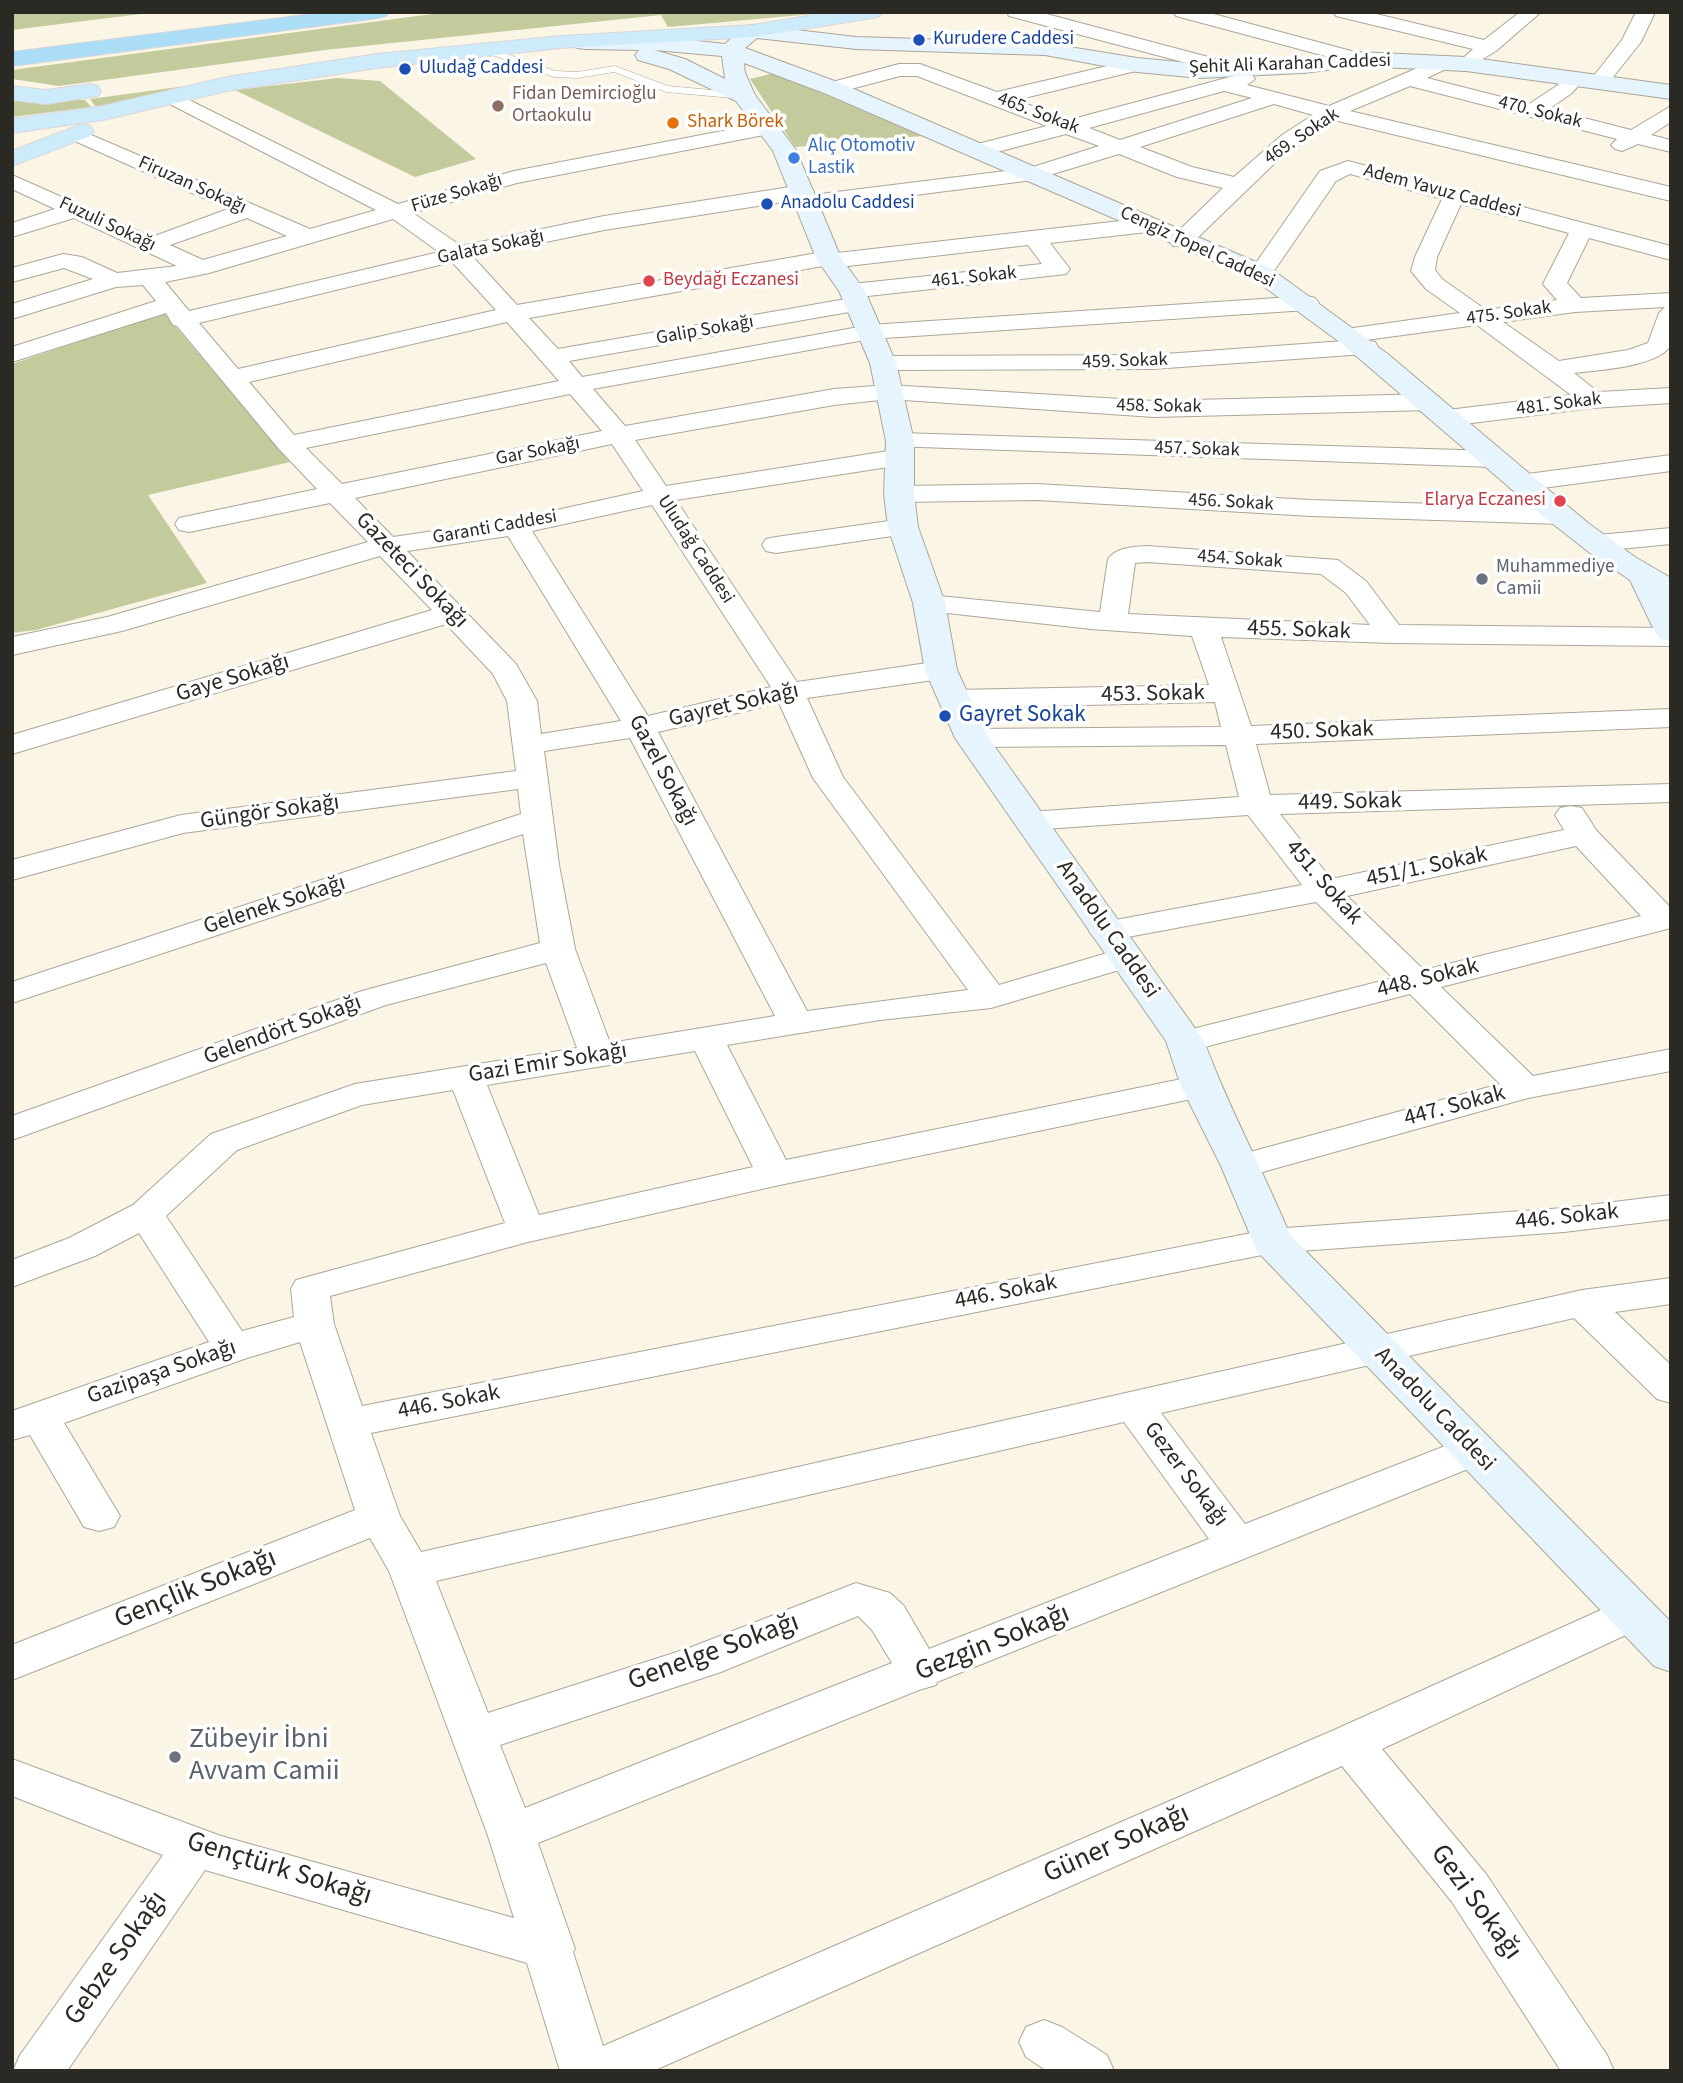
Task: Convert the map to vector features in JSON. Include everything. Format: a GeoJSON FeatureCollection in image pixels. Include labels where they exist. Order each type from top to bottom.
{"type":"FeatureCollection","features":[{"type":"Feature","properties":{"kind":"highway"},"geometry":{"type":"LineString","coordinates":[[19,50],[253,12]]}},
{"type":"Feature","properties":{"kind":"highway"},"geometry":{"type":"LineString","coordinates":[[19,50],[379,12]]}},
{"type":"Feature","properties":{"kind":"main road"},"geometry":{"type":"LineString","coordinates":[[822,31],[873,12]]}},
{"type":"Feature","properties":{"kind":"main road"},"geometry":{"type":"LineString","coordinates":[[12,93],[46,97],[319,64],[561,43],[753,31]]}},
{"type":"Feature","properties":{"kind":"main road"},"geometry":{"type":"LineString","coordinates":[[744,96],[734,73],[733,51],[736,43],[753,31]]}},
{"type":"Feature","properties":{"kind":"main road","name":"Şehit Ali Karahan Caddesi"},"geometry":{"type":"LineString","coordinates":[[753,31],[822,31],[918,47],[1045,49],[1219,78],[1359,59],[1466,64],[1671,92]]}},
{"type":"Feature","properties":{"kind":"main road"},"geometry":{"type":"LineString","coordinates":[[561,43],[631,51],[677,64],[744,96]]}},
{"type":"Feature","properties":{"kind":"main road","name":"Cengiz Topel Caddesi"},"geometry":{"type":"LineString","coordinates":[[561,43],[670,44],[733,51],[832,88],[1181,241],[1261,273],[1307,303],[1357,341],[1520,483],[1658,584]]}},
{"type":"Feature","properties":{"kind":"main road"},"geometry":{"type":"LineString","coordinates":[[12,126],[70,119],[239,82],[376,61]]}},
{"type":"Feature","properties":{"kind":"main road","name":"Anadolu Caddesi"},"geometry":{"type":"LineString","coordinates":[[744,96],[784,150],[830,260],[870,336],[901,449],[901,510],[929,603],[947,685],[972,738],[1185,1041],[1201,1086],[1241,1166],[1272,1241],[1671,1653]]}},
{"type":"Feature","properties":{"kind":"main road"},"geometry":{"type":"LineString","coordinates":[[12,159],[171,97]]}},
{"type":"Feature","properties":{"kind":"main road"},"geometry":{"type":"LineString","coordinates":[[1658,584],[1671,634]]}},
{"type":"Feature","properties":{"kind":"street"},"geometry":{"type":"LineString","coordinates":[[1016,12],[1205,62],[1214,66],[1219,78]]}},
{"type":"Feature","properties":{"kind":"street"},"geometry":{"type":"LineString","coordinates":[[1183,12],[1359,59]]}},
{"type":"Feature","properties":{"kind":"street"},"geometry":{"type":"LineString","coordinates":[[1343,12],[1489,47]]}},
{"type":"Feature","properties":{"kind":"street"},"geometry":{"type":"LineString","coordinates":[[1466,64],[1531,12]]}},
{"type":"Feature","properties":{"kind":"street"},"geometry":{"type":"LineString","coordinates":[[1599,82],[1631,42],[1646,12]]}},
{"type":"Feature","properties":{"kind":"street","name":"469. Sokak"},"geometry":{"type":"LineString","coordinates":[[1181,241],[1240,186],[1253,170],[1331,113],[1443,63]]}},
{"type":"Feature","properties":{"kind":"street"},"geometry":{"type":"LineString","coordinates":[[999,99],[1137,65]]}},
{"type":"Feature","properties":{"kind":"street","name":"465. Sokak"},"geometry":{"type":"LineString","coordinates":[[832,88],[899,70],[920,70],[1185,172],[1240,186]]}},
{"type":"Feature","properties":{"kind":"street"},"geometry":{"type":"LineString","coordinates":[[978,151],[1219,78],[1273,98],[1331,113],[1671,194]]}},
{"type":"Feature","properties":{"kind":"street"},"geometry":{"type":"LineString","coordinates":[[1533,110],[1565,89],[1574,79]]}},
{"type":"Feature","properties":{"kind":"street","name":"470. Sokak"},"geometry":{"type":"LineString","coordinates":[[1410,80],[1671,146]]}},
{"type":"Feature","properties":{"kind":"street","name":"Uludağ Caddesi"},"geometry":{"type":"LineString","coordinates":[[171,97],[397,212],[457,254],[552,357],[619,435],[789,692],[828,778],[991,998]]}},
{"type":"Feature","properties":{"kind":"street","name":"Galata Sokağı"},"geometry":{"type":"LineString","coordinates":[[12,355],[176,312],[604,223],[804,197],[1033,174],[1123,148],[1273,98]]}},
{"type":"Feature","properties":{"kind":"street"},"geometry":{"type":"LineString","coordinates":[[1580,173],[1671,112]]}},
{"type":"Feature","properties":{"kind":"street","name":"Füze Sokağı"},"geometry":{"type":"LineString","coordinates":[[149,278],[201,268],[514,177],[769,128]]}},
{"type":"Feature","properties":{"kind":"street","name":"Firuzan Sokağı"},"geometry":{"type":"LineString","coordinates":[[75,134],[309,237]]}},
{"type":"Feature","properties":{"kind":"street","name":"Adem Yavuz Caddesi"},"geometry":{"type":"LineString","coordinates":[[1261,273],[1328,176],[1348,167],[1671,253]]}},
{"type":"Feature","properties":{"kind":"street","name":"Fuzuli Sokağı"},"geometry":{"type":"LineString","coordinates":[[12,181],[201,268]]}},
{"type":"Feature","properties":{"kind":"street"},"geometry":{"type":"LineString","coordinates":[[1454,196],[1426,257],[1423,271],[1434,284],[1554,369],[1592,400]]}},
{"type":"Feature","properties":{"kind":"street"},"geometry":{"type":"LineString","coordinates":[[12,230],[75,210]]}},
{"type":"Feature","properties":{"kind":"street"},"geometry":{"type":"LineString","coordinates":[[150,245],[247,210]]}},
{"type":"Feature","properties":{"kind":"street"},"geometry":{"type":"LineString","coordinates":[[232,378],[512,314],[830,260],[1147,225]]}},
{"type":"Feature","properties":{"kind":"street"},"geometry":{"type":"LineString","coordinates":[[1575,305],[1555,284],[1582,228]]}},
{"type":"Feature","properties":{"kind":"street","name":"461. Sokak"},"geometry":{"type":"LineString","coordinates":[[870,336],[1058,269],[1034,238]]}},
{"type":"Feature","properties":{"kind":"street"},"geometry":{"type":"LineString","coordinates":[[12,275],[63,261],[74,262],[114,280]]}},
{"type":"Feature","properties":{"kind":"street"},"geometry":{"type":"LineString","coordinates":[[12,312],[114,280],[149,278]]}},
{"type":"Feature","properties":{"kind":"street","name":"Gazeteci Sokağı"},"geometry":{"type":"LineString","coordinates":[[149,278],[288,444],[506,670],[522,701],[531,778],[558,949],[597,1056]]}},
{"type":"Feature","properties":{"kind":"street","name":"475. Sokak"},"geometry":{"type":"LineString","coordinates":[[1357,341],[1575,305],[1671,300]]}},
{"type":"Feature","properties":{"kind":"street"},"geometry":{"type":"LineString","coordinates":[[288,444],[577,385],[870,336],[1307,303]]}},
{"type":"Feature","properties":{"kind":"street"},"geometry":{"type":"LineString","coordinates":[[1554,369],[1633,358],[1658,347],[1671,313]]}},
{"type":"Feature","properties":{"kind":"street","name":"459. Sokak"},"geometry":{"type":"LineString","coordinates":[[870,336],[1152,362],[1357,341]]}},
{"type":"Feature","properties":{"kind":"street","name":"Galip Sokağı"},"geometry":{"type":"LineString","coordinates":[[552,357],[870,336]]}},
{"type":"Feature","properties":{"kind":"street","name":"458. Sokak"},"geometry":{"type":"LineString","coordinates":[[870,336],[1154,409],[1439,410]]}},
{"type":"Feature","properties":{"kind":"street","name":"Gar Sokağı"},"geometry":{"type":"LineString","coordinates":[[189,524],[619,435],[834,397],[870,336]]}},
{"type":"Feature","properties":{"kind":"street","name":"481. Sokak"},"geometry":{"type":"LineString","coordinates":[[1439,410],[1671,395]]}},
{"type":"Feature","properties":{"kind":"street","name":"457. Sokak"},"geometry":{"type":"LineString","coordinates":[[901,449],[1494,458]]}},
{"type":"Feature","properties":{"kind":"street","name":"Garanti Caddesi"},"geometry":{"type":"LineString","coordinates":[[12,646],[112,625],[384,546],[516,527],[659,495],[901,449]]}},
{"type":"Feature","properties":{"kind":"street"},"geometry":{"type":"LineString","coordinates":[[1520,483],[1671,463]]}},
{"type":"Feature","properties":{"kind":"street","name":"456. Sokak"},"geometry":{"type":"LineString","coordinates":[[776,545],[901,510],[1037,492],[1311,508],[1562,516]]}},
{"type":"Feature","properties":{"kind":"street","name":"Gazel Sokağı"},"geometry":{"type":"LineString","coordinates":[[516,527],[640,727],[796,1023]]}},
{"type":"Feature","properties":{"kind":"street"},"geometry":{"type":"LineString","coordinates":[[1599,543],[1671,536]]}},
{"type":"Feature","properties":{"kind":"street","name":"454. Sokak"},"geometry":{"type":"LineString","coordinates":[[1113,622],[1122,559],[1131,555],[1147,554],[1328,566],[1356,587],[1391,634]]}},
{"type":"Feature","properties":{"kind":"street","name":"455. Sokak"},"geometry":{"type":"LineString","coordinates":[[929,603],[1113,622],[1203,627],[1391,634],[1671,634]]}},
{"type":"Feature","properties":{"kind":"street","name":"Gaye Sokağı"},"geometry":{"type":"LineString","coordinates":[[12,746],[453,613]]}},
{"type":"Feature","properties":{"kind":"street","name":"451. Sokak"},"geometry":{"type":"LineString","coordinates":[[1203,627],[1227,693],[1257,805],[1323,891],[1525,1088]]}},
{"type":"Feature","properties":{"kind":"street","name":"Gayret Sokağı"},"geometry":{"type":"LineString","coordinates":[[527,745],[640,727],[789,692],[947,685]]}},
{"type":"Feature","properties":{"kind":"street","name":"453. Sokak"},"geometry":{"type":"LineString","coordinates":[[947,685],[1227,693]]}},
{"type":"Feature","properties":{"kind":"street","name":"450. Sokak"},"geometry":{"type":"LineString","coordinates":[[972,738],[1237,736],[1671,718]]}},
{"type":"Feature","properties":{"kind":"street","name":"Güngör Sokağı"},"geometry":{"type":"LineString","coordinates":[[12,870],[181,824],[531,778]]}},
{"type":"Feature","properties":{"kind":"street","name":"449. Sokak"},"geometry":{"type":"LineString","coordinates":[[1030,821],[1257,805],[1671,793]]}},
{"type":"Feature","properties":{"kind":"street"},"geometry":{"type":"LineString","coordinates":[[1561,798],[1583,835],[1667,919]]}},
{"type":"Feature","properties":{"kind":"street","name":"Gelenek Sokağı"},"geometry":{"type":"LineString","coordinates":[[12,993],[537,819]]}},
{"type":"Feature","properties":{"kind":"street","name":"451/1. Sokak"},"geometry":{"type":"LineString","coordinates":[[1115,944],[1323,891],[1583,835]]}},
{"type":"Feature","properties":{"kind":"street","name":"448. Sokak"},"geometry":{"type":"LineString","coordinates":[[1185,1041],[1667,919]]}},
{"type":"Feature","properties":{"kind":"street","name":"Gazi Emir Sokağı"},"geometry":{"type":"LineString","coordinates":[[12,1274],[82,1247],[146,1214],[224,1142],[355,1095],[880,1010],[991,998],[1115,944]]}},
{"type":"Feature","properties":{"kind":"street","name":"Gelendört Sokağı"},"geometry":{"type":"LineString","coordinates":[[12,1129],[374,998],[558,949]]}},
{"type":"Feature","properties":{"kind":"street"},"geometry":{"type":"LineString","coordinates":[[706,1038],[775,1174]]}},
{"type":"Feature","properties":{"kind":"street","name":"447. Sokak"},"geometry":{"type":"LineString","coordinates":[[1241,1166],[1525,1088],[1671,1060]]}},
{"type":"Feature","properties":{"kind":"street"},"geometry":{"type":"LineString","coordinates":[[466,1077],[526,1230]]}},
{"type":"Feature","properties":{"kind":"street"},"geometry":{"type":"LineString","coordinates":[[586,2071],[550,1949],[511,1833],[410,1571],[379,1517],[314,1324],[310,1289],[526,1230],[775,1174],[1201,1086]]}},
{"type":"Feature","properties":{"kind":"street","name":"446. Sokak"},"geometry":{"type":"LineString","coordinates":[[346,1423],[1272,1241],[1669,1210]]}},
{"type":"Feature","properties":{"kind":"street"},"geometry":{"type":"LineString","coordinates":[[146,1214],[233,1348]]}},
{"type":"Feature","properties":{"kind":"street"},"geometry":{"type":"LineString","coordinates":[[410,1571],[1582,1303],[1671,1291]]}},
{"type":"Feature","properties":{"kind":"street"},"geometry":{"type":"LineString","coordinates":[[1582,1303],[1671,1389]]}},
{"type":"Feature","properties":{"kind":"street","name":"Gazipaşa Sokağı"},"geometry":{"type":"LineString","coordinates":[[26,1422],[233,1348],[314,1324]]}},
{"type":"Feature","properties":{"kind":"street","name":"Gezer Sokağı"},"geometry":{"type":"LineString","coordinates":[[1132,1404],[1238,1546]]}},
{"type":"Feature","properties":{"kind":"street"},"geometry":{"type":"LineString","coordinates":[[26,1422],[99,1516]]}},
{"type":"Feature","properties":{"kind":"street","name":"Gezgin Sokağı"},"geometry":{"type":"LineString","coordinates":[[511,1833],[920,1673],[1473,1451]]}},
{"type":"Feature","properties":{"kind":"street","name":"Gençlik Sokağı"},"geometry":{"type":"LineString","coordinates":[[12,1663],[379,1517]]}},
{"type":"Feature","properties":{"kind":"street","name":"Genelge Sokağı"},"geometry":{"type":"LineString","coordinates":[[473,1736],[705,1660],[856,1599],[875,1605],[888,1618],[920,1673]]}},
{"type":"Feature","properties":{"kind":"street","name":"Güner Sokağı"},"geometry":{"type":"LineString","coordinates":[[599,2071],[1349,1743],[1632,1613]]}},
{"type":"Feature","properties":{"kind":"street","name":"Gezi Sokağı"},"geometry":{"type":"LineString","coordinates":[[1349,1743],[1469,1888],[1589,2071]]}},
{"type":"Feature","properties":{"kind":"street","name":"Gençtürk Sokağı"},"geometry":{"type":"LineString","coordinates":[[12,1777],[196,1846],[550,1949]]}},
{"type":"Feature","properties":{"kind":"street","name":"Gebze Sokağı"},"geometry":{"type":"LineString","coordinates":[[38,2071],[196,1846]]}},
{"type":"Feature","properties":{"kind":"street"},"geometry":{"type":"LineString","coordinates":[[1044,2042],[1089,2071]]}},
{"type":"Feature","properties":{"kind":"lane"},"geometry":{"type":"LineString","coordinates":[[487,50],[554,74],[576,75],[615,69],[666,89],[744,96]]}},
{"type":"Feature","properties":{"kind":"green space"},"geometry":{"type":"Polygon","coordinates":[[[12,12],[157,12],[12,30],[12,12]]]}},
{"type":"Feature","properties":{"kind":"green space"},"geometry":{"type":"Polygon","coordinates":[[[447,12],[835,12],[668,27],[661,15],[325,50],[59,86],[12,79],[12,70],[447,12]]]}},
{"type":"Feature","properties":{"kind":"green space"},"geometry":{"type":"Polygon","coordinates":[[[774,73],[922,136],[795,147],[750,79],[774,73]]]}},
{"type":"Feature","properties":{"kind":"green space"},"geometry":{"type":"Polygon","coordinates":[[[338,78],[380,81],[476,159],[415,177],[235,90],[338,78]]]}},
{"type":"Feature","properties":{"kind":"green space"},"geometry":{"type":"Polygon","coordinates":[[[193,85],[96,107],[90,99],[193,85]]]}},
{"type":"Feature","properties":{"kind":"green space"},"geometry":{"type":"Polygon","coordinates":[[[85,100],[91,107],[12,117],[12,101],[85,100]]]}},
{"type":"Feature","properties":{"kind":"green space"},"geometry":{"type":"Polygon","coordinates":[[[164,313],[290,462],[148,495],[207,583],[36,630],[12,633],[12,364],[164,313]]]}},
{"type":"Feature","properties":{"kind":"place","name":"Kurudere Caddesi"},"geometry":{"type":"Point","coordinates":[919,40]}},
{"type":"Feature","properties":{"kind":"place","name":"Uludağ Caddesi"},"geometry":{"type":"Point","coordinates":[405,69]}},
{"type":"Feature","properties":{"kind":"place","name":"Fidan Demircioğlu Ortaokulu"},"geometry":{"type":"Point","coordinates":[498,106]}},
{"type":"Feature","properties":{"kind":"place","name":"Shark Börek"},"geometry":{"type":"Point","coordinates":[673,123]}},
{"type":"Feature","properties":{"kind":"place","name":"Alıç Otomotiv Lastik"},"geometry":{"type":"Point","coordinates":[794,158]}},
{"type":"Feature","properties":{"kind":"place","name":"Anadolu Caddesi"},"geometry":{"type":"Point","coordinates":[767,204]}},
{"type":"Feature","properties":{"kind":"place","name":"Beydağı Eczanesi"},"geometry":{"type":"Point","coordinates":[649,281]}},
{"type":"Feature","properties":{"kind":"place","name":"Elarya Eczanesi"},"geometry":{"type":"Point","coordinates":[1560,501]}},
{"type":"Feature","properties":{"kind":"place","name":"Muhammediye Camii"},"geometry":{"type":"Point","coordinates":[1482,579]}},
{"type":"Feature","properties":{"kind":"place","name":"Gayret Sokak"},"geometry":{"type":"Point","coordinates":[945,716]}},
{"type":"Feature","properties":{"kind":"place","name":"Zübeyir İbni Avvam Camii"},"geometry":{"type":"Point","coordinates":[175,1757]}}]}
